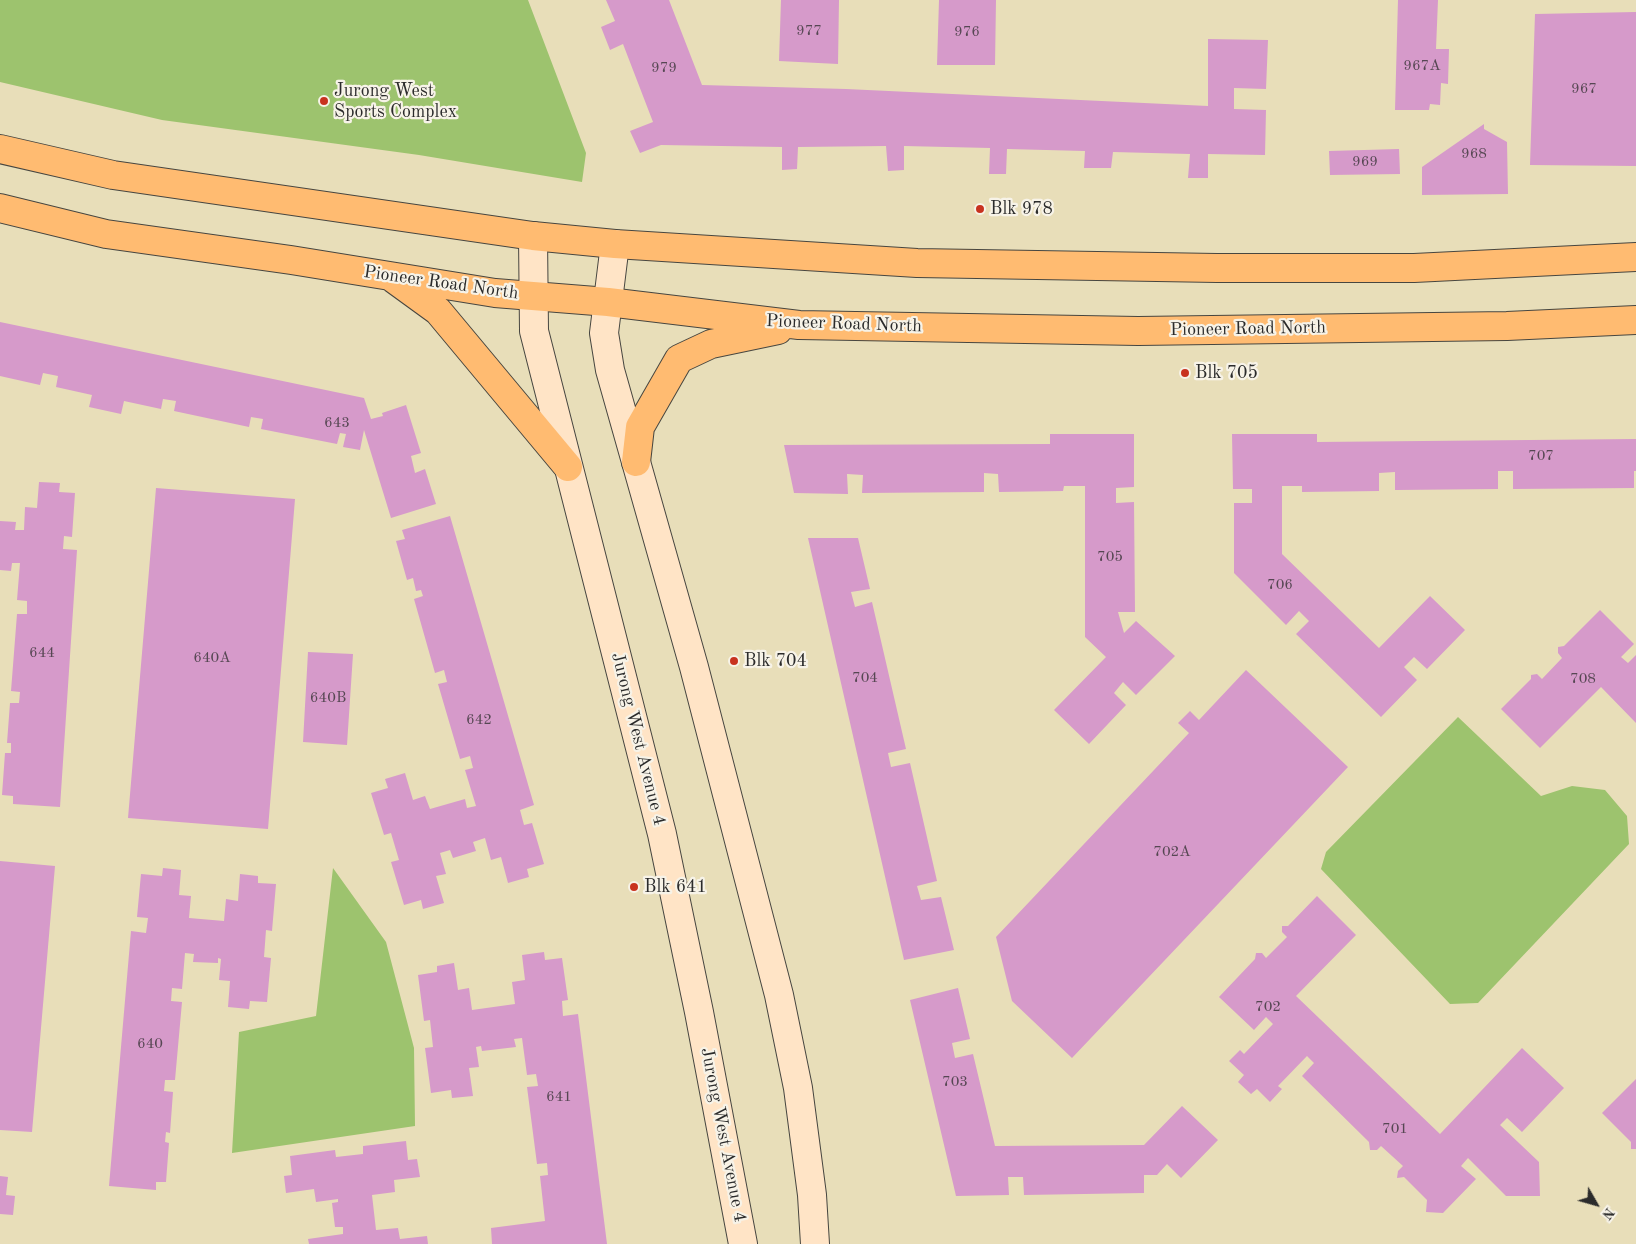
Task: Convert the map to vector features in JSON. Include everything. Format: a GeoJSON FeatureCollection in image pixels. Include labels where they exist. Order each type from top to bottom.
{"type":"FeatureCollection","features":[{"type":"Feature","properties":{"kind":"main road"},"geometry":{"type":"LineString","coordinates":[[0,149],[113,174],[533,236],[615,244],[918,263],[1207,268],[1414,268],[1636,257]]}},
{"type":"Feature","properties":{"kind":"main road","name":"Pioneer Road North"},"geometry":{"type":"LineString","coordinates":[[0,208],[106,234],[290,260],[495,293],[608,302],[799,325],[1138,331],[1507,326],[1636,320]]}},
{"type":"Feature","properties":{"kind":"main road","name":"Jurong West Avenue 4"},"geometry":{"type":"LineString","coordinates":[[533,236],[534,331],[662,834],[699,1012],[743,1244]]}},
{"type":"Feature","properties":{"kind":"main road"},"geometry":{"type":"LineString","coordinates":[[615,244],[604,333],[610,370],[689,648],[779,995],[798,1088],[812,1195],[815,1244]]}},
{"type":"Feature","properties":{"kind":"main road"},"geometry":{"type":"LineString","coordinates":[[391,276],[438,311],[568,467]]}},
{"type":"Feature","properties":{"kind":"main road"},"geometry":{"type":"LineString","coordinates":[[636,462],[640,427],[679,359],[711,344],[799,325]]}},
{"type":"Feature","properties":{"kind":"main road"},"geometry":{"type":"LineString","coordinates":[[812,1195],[835,1244]]}},
{"type":"Feature","properties":{"kind":"green space","name":"Jurong West Sports Complex"},"geometry":{"type":"Polygon","coordinates":[[[0,0],[528,0],[586,153],[582,182],[419,155],[162,120],[0,82],[0,0]]]}},
{"type":"Feature","properties":{"kind":"green space"},"geometry":{"type":"Polygon","coordinates":[[[1458,717],[1541,796],[1572,786],[1605,790],[1627,816],[1629,844],[1478,1003],[1450,1004],[1321,869],[1326,852],[1458,717]]]}},
{"type":"Feature","properties":{"kind":"green space"},"geometry":{"type":"Polygon","coordinates":[[[333,868],[386,942],[414,1048],[415,1126],[232,1153],[239,1032],[316,1016],[333,868]]]}},
{"type":"Feature","properties":{"kind":"building"},"geometry":{"type":"Polygon","coordinates":[[[606,0],[669,0],[702,85],[846,89],[1208,106],[1208,39],[1268,40],[1266,89],[1234,88],[1234,109],[1266,110],[1265,155],[1208,154],[1208,178],[1188,178],[1190,154],[1113,152],[1111,168],[1084,168],[1085,151],[1007,149],[1006,174],[989,174],[990,148],[904,146],[904,170],[888,171],[886,146],[798,147],[797,169],[782,170],[782,147],[661,145],[640,153],[630,131],[653,122],[623,44],[610,50],[601,27],[615,21],[606,0]]]}},
{"type":"Feature","properties":{"kind":"building"},"geometry":{"type":"Polygon","coordinates":[[[781,0],[839,0],[838,64],[779,61],[781,0]]]}},
{"type":"Feature","properties":{"kind":"building"},"geometry":{"type":"Polygon","coordinates":[[[939,0],[996,0],[995,65],[937,65],[939,0]]]}},
{"type":"Feature","properties":{"kind":"building"},"geometry":{"type":"Polygon","coordinates":[[[1398,0],[1438,0],[1436,49],[1449,49],[1448,84],[1441,83],[1440,105],[1430,104],[1429,110],[1395,110],[1398,0]]]}},
{"type":"Feature","properties":{"kind":"building"},"geometry":{"type":"Polygon","coordinates":[[[1636,12],[1636,166],[1530,165],[1535,14],[1636,12]]]}},
{"type":"Feature","properties":{"kind":"building"},"geometry":{"type":"Polygon","coordinates":[[[1484,124],[1484,129],[1507,142],[1508,194],[1422,195],[1422,167],[1484,124]]]}},
{"type":"Feature","properties":{"kind":"building"},"geometry":{"type":"Polygon","coordinates":[[[1399,149],[1400,174],[1330,175],[1329,151],[1399,149]]]}},
{"type":"Feature","properties":{"kind":"building"},"geometry":{"type":"Polygon","coordinates":[[[0,322],[364,398],[371,419],[383,416],[382,413],[406,405],[421,453],[411,456],[415,473],[425,469],[436,504],[391,518],[364,430],[360,450],[343,447],[346,434],[340,433],[337,444],[261,429],[263,419],[251,417],[249,427],[174,411],[176,401],[163,399],[161,409],[124,401],[121,414],[89,407],[92,395],[56,387],[58,376],[43,373],[40,385],[0,376],[0,322]]]}},
{"type":"Feature","properties":{"kind":"building"},"geometry":{"type":"Polygon","coordinates":[[[1050,434],[1134,434],[1134,487],[1116,488],[1116,503],[1134,502],[1135,612],[1118,612],[1124,633],[1136,621],[1175,656],[1136,695],[1123,682],[1114,693],[1126,705],[1089,744],[1054,710],[1106,657],[1085,637],[1085,486],[1064,486],[1063,491],[999,492],[998,474],[984,473],[984,492],[862,493],[863,475],[847,474],[848,494],[794,493],[784,445],[1050,444],[1050,434]]]}},
{"type":"Feature","properties":{"kind":"building"},"geometry":{"type":"Polygon","coordinates":[[[1232,434],[1317,434],[1317,442],[1636,439],[1636,471],[1634,471],[1634,488],[1513,489],[1513,471],[1498,471],[1498,489],[1395,490],[1395,472],[1379,473],[1379,491],[1302,492],[1302,486],[1282,486],[1282,554],[1379,648],[1430,596],[1465,630],[1427,669],[1414,657],[1404,667],[1417,680],[1381,717],[1296,634],[1309,621],[1299,611],[1286,625],[1234,573],[1234,503],[1252,503],[1252,489],[1233,489],[1232,434]]]}},
{"type":"Feature","properties":{"kind":"building"},"geometry":{"type":"Polygon","coordinates":[[[39,482],[60,483],[59,492],[75,493],[72,537],[64,536],[63,549],[77,550],[60,807],[13,804],[13,796],[2,795],[5,753],[11,753],[11,743],[7,743],[10,703],[19,703],[20,692],[11,691],[17,614],[27,614],[27,601],[17,600],[20,563],[12,563],[11,571],[0,570],[0,521],[16,522],[15,530],[24,530],[25,507],[37,508],[39,482]]]}},
{"type":"Feature","properties":{"kind":"building"},"geometry":{"type":"Polygon","coordinates":[[[156,488],[295,499],[268,829],[128,818],[156,488]]]}},
{"type":"Feature","properties":{"kind":"building"},"geometry":{"type":"Polygon","coordinates":[[[450,516],[534,805],[520,810],[524,825],[532,823],[544,864],[527,869],[529,877],[508,883],[501,857],[491,860],[485,838],[473,842],[476,851],[453,858],[450,850],[440,853],[446,874],[436,876],[444,903],[423,909],[421,900],[404,905],[391,862],[399,860],[391,833],[384,835],[371,793],[388,788],[385,779],[405,773],[413,800],[425,796],[430,809],[465,799],[467,808],[476,806],[465,770],[473,768],[470,756],[460,759],[438,684],[447,682],[444,670],[435,673],[414,599],[423,596],[421,590],[416,591],[413,578],[407,580],[396,541],[405,539],[402,530],[450,516]]]}},
{"type":"Feature","properties":{"kind":"building"},"geometry":{"type":"Polygon","coordinates":[[[808,538],[858,538],[870,589],[851,592],[855,607],[872,602],[906,749],[888,753],[891,767],[910,763],[937,881],[917,886],[921,900],[941,897],[954,950],[904,960],[808,538]]]}},
{"type":"Feature","properties":{"kind":"building"},"geometry":{"type":"Polygon","coordinates":[[[1600,610],[1634,644],[1621,657],[1628,663],[1636,655],[1636,723],[1601,687],[1540,748],[1501,709],[1531,679],[1531,675],[1537,674],[1542,679],[1562,658],[1558,653],[1558,647],[1564,646],[1600,610]]]}},
{"type":"Feature","properties":{"kind":"building"},"geometry":{"type":"Polygon","coordinates":[[[308,652],[353,654],[347,745],[303,742],[308,652]]]}},
{"type":"Feature","properties":{"kind":"building"},"geometry":{"type":"Polygon","coordinates":[[[1246,670],[1348,767],[1072,1058],[1012,1001],[996,937],[1189,733],[1178,723],[1190,711],[1199,720],[1246,670]]]}},
{"type":"Feature","properties":{"kind":"building"},"geometry":{"type":"Polygon","coordinates":[[[0,861],[55,866],[32,1132],[0,1130],[0,861]]]}},
{"type":"Feature","properties":{"kind":"building"},"geometry":{"type":"Polygon","coordinates":[[[163,868],[181,870],[179,895],[191,896],[189,918],[224,921],[226,899],[238,901],[240,874],[258,876],[258,883],[276,884],[272,931],[266,930],[264,957],[271,958],[267,1002],[250,1001],[249,1009],[228,1007],[230,981],[219,980],[221,959],[218,958],[218,963],[193,962],[194,954],[185,953],[182,989],[172,988],[171,1001],[182,1002],[175,1080],[165,1080],[164,1091],[173,1092],[170,1133],[166,1132],[165,1142],[169,1143],[166,1182],[156,1182],[156,1190],[109,1186],[131,931],[146,933],[148,918],[137,917],[141,874],[162,876],[163,868]]]}},
{"type":"Feature","properties":{"kind":"building"},"geometry":{"type":"Polygon","coordinates":[[[1317,896],[1356,935],[1296,996],[1440,1134],[1522,1048],[1564,1088],[1522,1132],[1507,1118],[1500,1125],[1539,1162],[1540,1196],[1506,1196],[1468,1158],[1461,1166],[1476,1179],[1443,1213],[1426,1212],[1427,1200],[1404,1177],[1397,1178],[1398,1171],[1403,1166],[1381,1146],[1377,1150],[1370,1150],[1369,1142],[1302,1076],[1314,1063],[1307,1056],[1278,1086],[1282,1089],[1270,1102],[1257,1089],[1251,1094],[1238,1082],[1244,1075],[1229,1061],[1240,1050],[1244,1054],[1273,1024],[1266,1017],[1254,1030],[1219,997],[1255,959],[1256,953],[1262,953],[1266,958],[1287,937],[1282,932],[1282,926],[1288,926],[1317,896]]]}},
{"type":"Feature","properties":{"kind":"building"},"geometry":{"type":"Polygon","coordinates":[[[544,952],[545,960],[562,958],[568,1000],[562,1001],[563,1016],[578,1014],[607,1244],[492,1244],[491,1228],[545,1221],[540,1176],[548,1175],[547,1163],[537,1164],[527,1087],[538,1086],[536,1074],[527,1075],[522,1038],[514,1039],[516,1047],[482,1051],[481,1046],[476,1047],[479,1067],[469,1068],[473,1096],[452,1098],[451,1090],[431,1093],[425,1048],[433,1047],[430,1020],[424,1021],[418,975],[437,972],[437,966],[454,963],[458,990],[469,988],[472,1010],[515,1004],[512,982],[525,980],[522,955],[544,952]]]}},
{"type":"Feature","properties":{"kind":"building"},"geometry":{"type":"Polygon","coordinates":[[[958,988],[970,1039],[952,1043],[955,1058],[973,1054],[995,1146],[1144,1145],[1182,1106],[1218,1140],[1181,1178],[1167,1164],[1157,1175],[1144,1175],[1144,1193],[1024,1195],[1023,1177],[1008,1177],[1009,1195],[956,1196],[910,1000],[958,988]]]}},
{"type":"Feature","properties":{"kind":"building"},"geometry":{"type":"Polygon","coordinates":[[[1636,1079],[1636,1149],[1631,1149],[1631,1142],[1602,1113],[1636,1079]]]}},
{"type":"Feature","properties":{"kind":"building"},"geometry":{"type":"Polygon","coordinates":[[[406,1141],[408,1160],[417,1159],[420,1177],[394,1180],[395,1192],[372,1195],[376,1230],[398,1228],[400,1239],[427,1236],[428,1244],[309,1244],[308,1239],[343,1234],[343,1227],[335,1227],[332,1203],[338,1202],[338,1199],[316,1202],[314,1189],[286,1193],[284,1176],[292,1175],[290,1156],[335,1150],[336,1157],[363,1154],[363,1146],[406,1141]]]}},
{"type":"Feature","properties":{"kind":"building"},"geometry":{"type":"Polygon","coordinates":[[[0,1176],[8,1177],[6,1195],[15,1196],[13,1215],[0,1214],[0,1176]]]}},
{"type":"Feature","properties":{"kind":"place","name":"Jurong West Sports Complex"},"geometry":{"type":"Point","coordinates":[324,101]}},
{"type":"Feature","properties":{"kind":"place","name":"Blk 978"},"geometry":{"type":"Point","coordinates":[980,209]}},
{"type":"Feature","properties":{"kind":"place","name":"Blk 705"},"geometry":{"type":"Point","coordinates":[1185,373]}},
{"type":"Feature","properties":{"kind":"place","name":"Blk 704"},"geometry":{"type":"Point","coordinates":[734,661]}},
{"type":"Feature","properties":{"kind":"place","name":"Blk 641"},"geometry":{"type":"Point","coordinates":[634,887]}}]}
